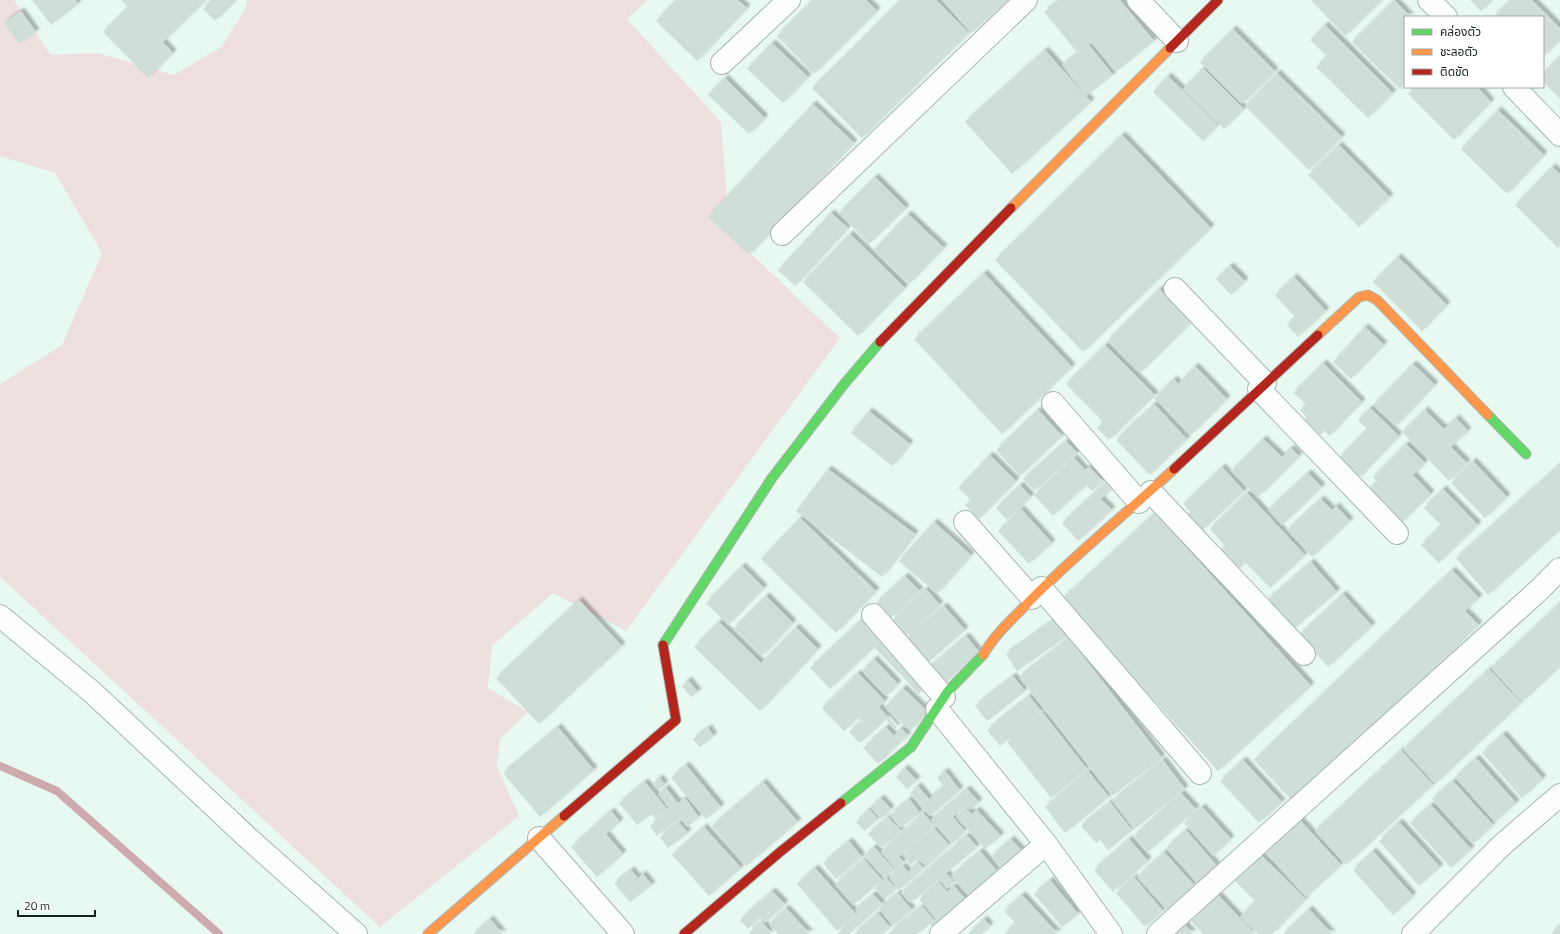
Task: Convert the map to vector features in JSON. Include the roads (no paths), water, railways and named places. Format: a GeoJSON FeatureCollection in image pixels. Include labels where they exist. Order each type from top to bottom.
{"type":"FeatureCollection","features":[{"type":"Feature","properties":{"kind":"street"},"geometry":{"type":"LineString","coordinates":[[722,63],[789,0]]}},
{"type":"Feature","properties":{"kind":"street"},"geometry":{"type":"LineString","coordinates":[[782,234],[1026,0]]}},
{"type":"Feature","properties":{"kind":"street"},"geometry":{"type":"LineString","coordinates":[[1138,0],[1177,41]]}},
{"type":"Feature","properties":{"kind":"street"},"geometry":{"type":"LineString","coordinates":[[428,934],[676,720],[663,645],[772,478],[845,383],[883,339],[1218,0]]}},
{"type":"Feature","properties":{"kind":"street"},"geometry":{"type":"LineString","coordinates":[[1429,0],[1445,16]]}},
{"type":"Feature","properties":{"kind":"street"},"geometry":{"type":"LineString","coordinates":[[1515,88],[1560,135]]}},
{"type":"Feature","properties":{"kind":"street"},"geometry":{"type":"LineString","coordinates":[[1176,289],[1262,386],[1397,533]]}},
{"type":"Feature","properties":{"kind":"street"},"geometry":{"type":"LineString","coordinates":[[684,934],[780,852],[911,747],[941,703],[948,690],[984,655],[990,642],[1037,593],[1145,497],[1262,386],[1362,296],[1368,295],[1377,300],[1526,454]]}},
{"type":"Feature","properties":{"kind":"street"},"geometry":{"type":"LineString","coordinates":[[1053,403],[1145,497],[1304,654]]}},
{"type":"Feature","properties":{"kind":"street"},"geometry":{"type":"LineString","coordinates":[[965,522],[1037,593],[1200,773]]}},
{"type":"Feature","properties":{"kind":"street"},"geometry":{"type":"LineString","coordinates":[[1158,934],[1533,596],[1560,569]]}},
{"type":"Feature","properties":{"kind":"street"},"geometry":{"type":"LineString","coordinates":[[873,615],[941,703],[1111,934]]}},
{"type":"Feature","properties":{"kind":"street"},"geometry":{"type":"LineString","coordinates":[[0,616],[92,692],[249,839],[356,934]]}},
{"type":"Feature","properties":{"kind":"street"},"geometry":{"type":"LineString","coordinates":[[1413,934],[1502,845],[1560,795]]}},
{"type":"Feature","properties":{"kind":"street"},"geometry":{"type":"LineString","coordinates":[[539,838],[623,934]]}},
{"type":"Feature","properties":{"kind":"street"},"geometry":{"type":"LineString","coordinates":[[941,934],[1046,844]]}},
{"type":"Feature","properties":{"kind":"waterway"},"geometry":{"type":"LineString","coordinates":[[0,766],[57,791],[219,934]]}}]}
